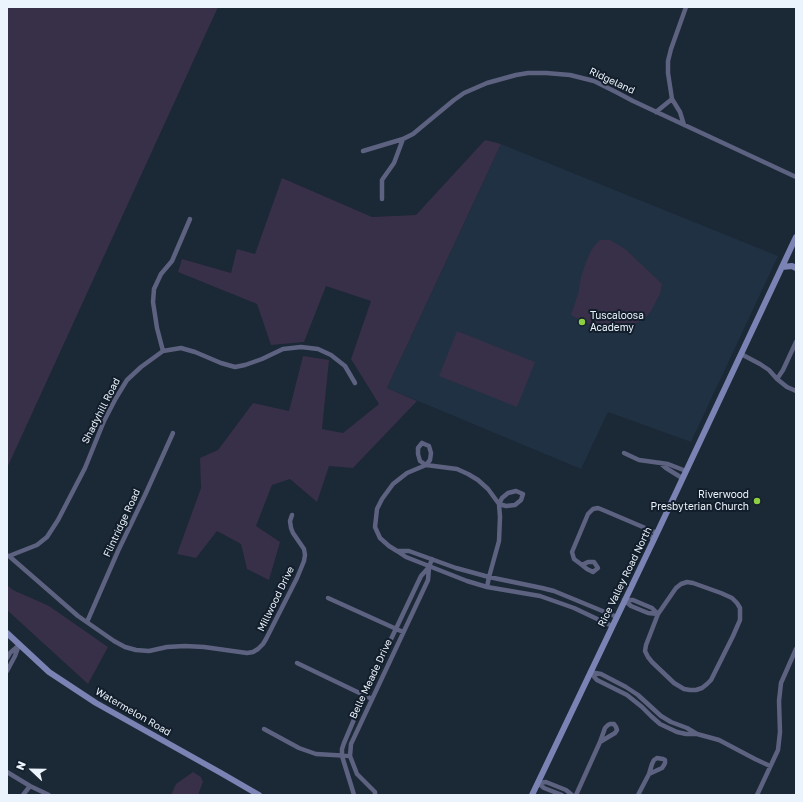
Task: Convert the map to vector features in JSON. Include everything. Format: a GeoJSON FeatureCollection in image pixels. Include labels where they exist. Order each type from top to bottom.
{"type":"FeatureCollection","features":[{"type":"Feature","properties":{"kind":"street"},"geometry":{"type":"LineString","coordinates":[[684,125],[680,112],[672,99],[668,73],[668,61],[686,7]]}},
{"type":"Feature","properties":{"kind":"street","name":"Ridgeland"},"geometry":{"type":"LineString","coordinates":[[363,151],[403,139],[413,134],[464,93],[492,81],[528,73],[558,74],[594,81],[656,112],[796,177]]}},
{"type":"Feature","properties":{"kind":"street"},"geometry":{"type":"LineString","coordinates":[[656,112],[672,99]]}},
{"type":"Feature","properties":{"kind":"street"},"geometry":{"type":"LineString","coordinates":[[382,199],[382,180],[394,163],[403,139]]}},
{"type":"Feature","properties":{"kind":"street"},"geometry":{"type":"LineString","coordinates":[[163,351],[157,328],[153,302],[154,289],[161,274],[172,261],[190,219]]}},
{"type":"Feature","properties":{"kind":"street","name":"Rice Valley Road North"},"geometry":{"type":"LineString","coordinates":[[532,795],[654,540],[796,237]]}},
{"type":"Feature","properties":{"kind":"street"},"geometry":{"type":"LineString","coordinates":[[782,267],[792,266],[796,268]]}},
{"type":"Feature","properties":{"kind":"street"},"geometry":{"type":"LineString","coordinates":[[777,379],[796,342]]}},
{"type":"Feature","properties":{"kind":"street","name":"Shadyhill Road"},"geometry":{"type":"LineString","coordinates":[[8,556],[37,546],[47,537],[58,520],[85,468],[104,421],[127,380],[141,367],[163,351],[181,348],[220,363],[235,367],[262,359],[283,349],[301,347],[318,349],[331,355],[345,366],[355,382]]}},
{"type":"Feature","properties":{"kind":"street"},"geometry":{"type":"LineString","coordinates":[[740,354],[770,370],[786,387],[796,392]]}},
{"type":"Feature","properties":{"kind":"street","name":"Flintridge Road"},"geometry":{"type":"LineString","coordinates":[[87,622],[173,433]]}},
{"type":"Feature","properties":{"kind":"street"},"geometry":{"type":"LineString","coordinates":[[624,453],[639,460],[668,464],[686,471]]}},
{"type":"Feature","properties":{"kind":"street"},"geometry":{"type":"LineString","coordinates":[[660,463],[682,478]]}},
{"type":"Feature","properties":{"kind":"street"},"geometry":{"type":"LineString","coordinates":[[488,587],[488,577],[499,541],[500,517],[499,504],[488,488],[478,480],[457,469],[426,466],[407,473],[393,484],[377,509],[375,527],[380,538],[406,558],[467,582],[488,587],[540,596],[574,608],[612,626]]}},
{"type":"Feature","properties":{"kind":"street"},"geometry":{"type":"LineString","coordinates":[[516,490],[522,494],[521,500],[515,504],[506,506],[499,504],[502,498],[508,493],[516,490]]}},
{"type":"Feature","properties":{"kind":"street"},"geometry":{"type":"LineString","coordinates":[[582,565],[574,559],[572,552],[588,514],[592,509],[598,508],[657,533]]}},
{"type":"Feature","properties":{"kind":"street","name":"Millwood Drive"},"geometry":{"type":"LineString","coordinates":[[8,556],[98,631],[124,647],[149,651],[167,647],[185,646],[253,652],[263,644],[269,634],[304,561],[304,549],[291,528],[290,521],[292,514]]}},
{"type":"Feature","properties":{"kind":"street"},"geometry":{"type":"LineString","coordinates":[[643,527],[654,540]]}},
{"type":"Feature","properties":{"kind":"street"},"geometry":{"type":"LineString","coordinates":[[397,551],[409,551],[456,568],[488,577],[554,591],[617,617]]}},
{"type":"Feature","properties":{"kind":"street","name":"Belle Meade Drive"},"geometry":{"type":"LineString","coordinates":[[350,756],[351,744],[428,580],[429,567],[432,559]]}},
{"type":"Feature","properties":{"kind":"street","name":"Belle Meade Drive"},"geometry":{"type":"LineString","coordinates":[[342,756],[344,743],[364,696],[421,576],[429,567]]}},
{"type":"Feature","properties":{"kind":"street"},"geometry":{"type":"LineString","coordinates":[[687,582],[721,593],[732,598],[737,603],[740,608],[740,620],[715,674],[707,684],[696,690],[684,689],[674,683],[648,657],[645,651],[646,645],[658,614],[676,588],[687,582]]}},
{"type":"Feature","properties":{"kind":"street"},"geometry":{"type":"LineString","coordinates":[[328,598],[403,632]]}},
{"type":"Feature","properties":{"kind":"street"},"geometry":{"type":"LineString","coordinates":[[624,600],[634,600],[652,608],[658,614]]}},
{"type":"Feature","properties":{"kind":"street","name":"Watermelon Road"},"geometry":{"type":"LineString","coordinates":[[7,634],[49,672],[96,703],[259,795]]}},
{"type":"Feature","properties":{"kind":"street"},"geometry":{"type":"LineString","coordinates":[[7,658],[19,645]]}},
{"type":"Feature","properties":{"kind":"street"},"geometry":{"type":"LineString","coordinates":[[7,671],[19,645]]}},
{"type":"Feature","properties":{"kind":"street"},"geometry":{"type":"LineString","coordinates":[[757,795],[778,750],[780,732],[780,683],[796,649]]}},
{"type":"Feature","properties":{"kind":"street"},"geometry":{"type":"LineString","coordinates":[[297,663],[372,699]]}},
{"type":"Feature","properties":{"kind":"street"},"geometry":{"type":"LineString","coordinates":[[590,672],[601,674],[626,687],[638,695],[661,716],[671,722],[687,728],[697,734],[719,740],[770,766]]}},
{"type":"Feature","properties":{"kind":"street"},"geometry":{"type":"LineString","coordinates":[[264,729],[299,748],[316,754],[350,756],[357,774],[375,792],[375,795]]}},
{"type":"Feature","properties":{"kind":"street"},"geometry":{"type":"LineString","coordinates":[[576,795],[600,742]]}},
{"type":"Feature","properties":{"kind":"street"},"geometry":{"type":"LineString","coordinates":[[342,756],[354,795]]}},
{"type":"Feature","properties":{"kind":"street"},"geometry":{"type":"LineString","coordinates":[[7,772],[30,786],[49,795]]}},
{"type":"Feature","properties":{"kind":"street"},"geometry":{"type":"LineString","coordinates":[[638,795],[649,774]]}},
{"type":"Feature","properties":{"kind":"street"},"geometry":{"type":"LineString","coordinates":[[538,783],[546,782],[566,790],[572,795]]}},
{"type":"Feature","properties":{"kind":"street"},"geometry":{"type":"LineString","coordinates":[[538,783],[544,788],[562,795]]}},
{"type":"Feature","properties":{"kind":"street"},"geometry":{"type":"LineString","coordinates":[[23,795],[30,786]]}},
{"type":"Feature","properties":{"kind":"shaded area"},"geometry":{"type":"Polygon","coordinates":[[[7,7],[218,7],[7,468],[7,7]]]}},
{"type":"Feature","properties":{"kind":"shaded area"},"geometry":{"type":"Polygon","coordinates":[[[485,140],[501,144],[387,388],[417,401],[353,468],[329,466],[317,502],[290,479],[272,485],[256,526],[280,542],[269,580],[247,569],[241,544],[217,531],[196,558],[177,554],[201,488],[200,458],[218,450],[253,403],[289,411],[303,356],[329,360],[322,429],[343,433],[379,404],[351,359],[371,301],[326,286],[304,342],[271,345],[257,304],[178,272],[182,259],[231,273],[237,249],[255,254],[282,178],[372,217],[416,215],[485,140]]]}},
{"type":"Feature","properties":{"kind":"shaded area","name":"Tuscaloosa Academy"},"geometry":{"type":"Polygon","coordinates":[[[501,144],[778,256],[691,442],[608,412],[581,469],[387,388],[501,144]]]}},
{"type":"Feature","properties":{"kind":"shaded area"},"geometry":{"type":"Polygon","coordinates":[[[600,240],[610,240],[625,249],[662,284],[660,294],[651,311],[645,318],[631,326],[616,328],[598,327],[571,315],[586,262],[591,251],[600,240]]]}},
{"type":"Feature","properties":{"kind":"shaded area"},"geometry":{"type":"Polygon","coordinates":[[[457,331],[535,362],[517,407],[439,376],[457,331]]]}},
{"type":"Feature","properties":{"kind":"shaded area"},"geometry":{"type":"Polygon","coordinates":[[[7,585],[13,590],[49,606],[108,647],[88,684],[7,610],[7,585]]]}},
{"type":"Feature","properties":{"kind":"shaded area"},"geometry":{"type":"Polygon","coordinates":[[[193,772],[201,777],[203,782],[198,795],[171,795],[176,784],[193,772]]]}},
{"type":"Feature","properties":{"kind":"place","name":"Tuscaloosa Academy"},"geometry":{"type":"Point","coordinates":[582,322]}},
{"type":"Feature","properties":{"kind":"place","name":"Riverwood Presbyterian Church"},"geometry":{"type":"Point","coordinates":[757,501]}}]}
